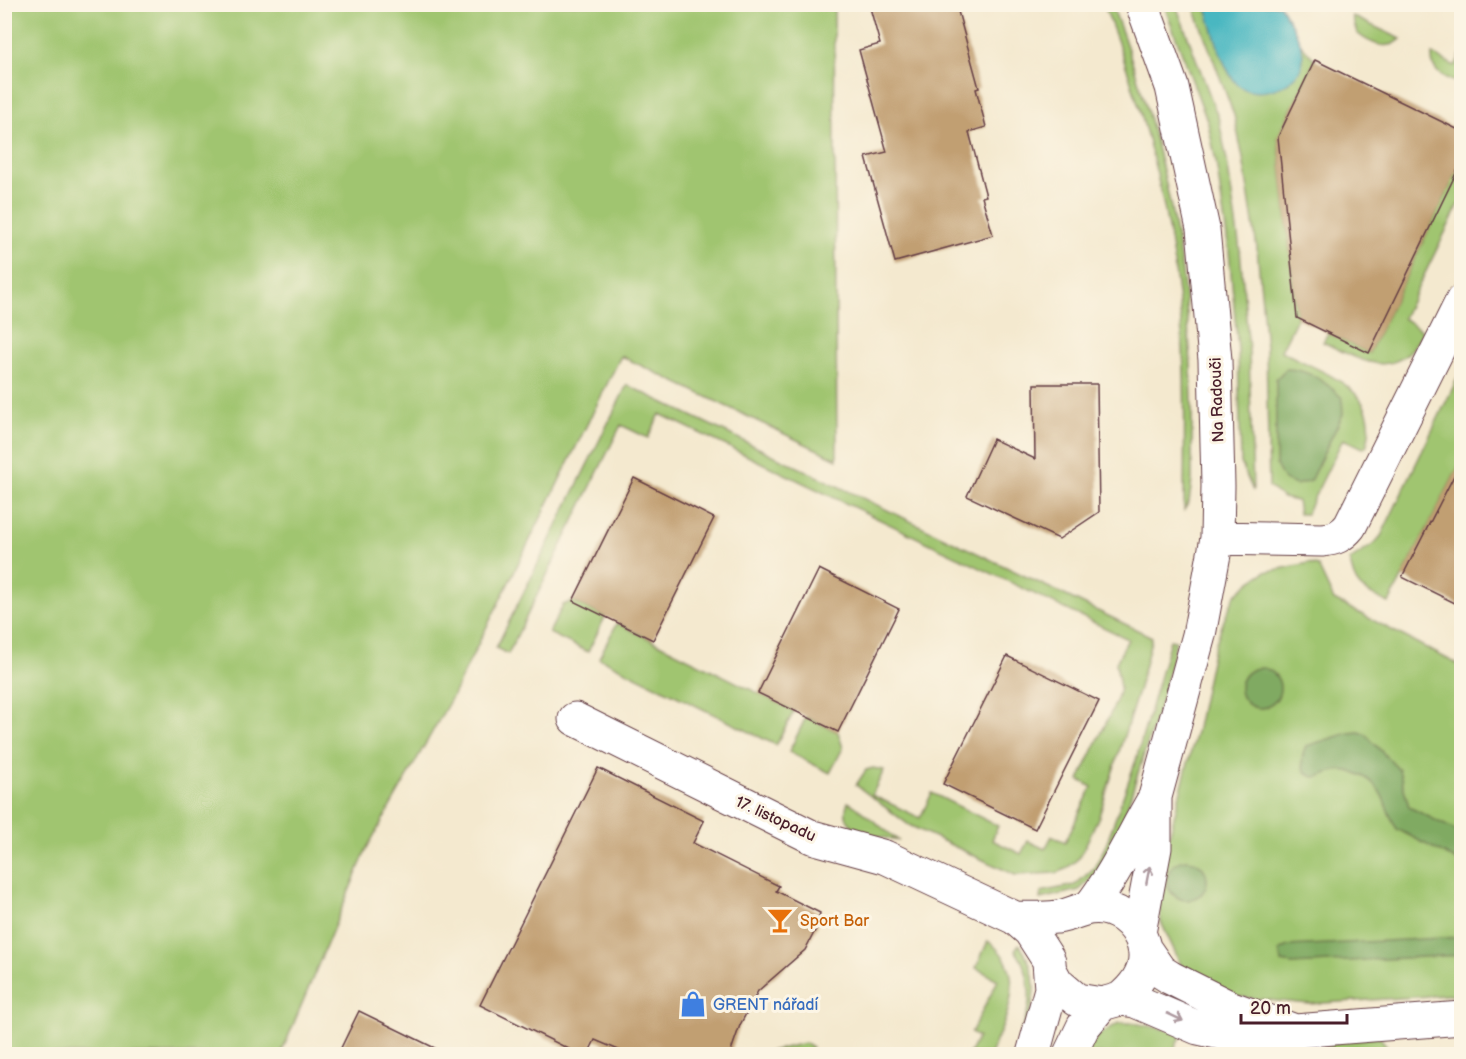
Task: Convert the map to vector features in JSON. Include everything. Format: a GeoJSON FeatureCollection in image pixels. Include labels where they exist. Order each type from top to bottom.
{"type":"FeatureCollection","features":[{"type":"Feature","properties":{"kind":"street","name":"Na Radouči"},"geometry":{"type":"LineString","coordinates":[[1142,4],[1172,87],[1203,229],[1215,360],[1217,538],[1199,635],[1155,797]]}},
{"type":"Feature","properties":{"kind":"street"},"geometry":{"type":"LineString","coordinates":[[1217,538],[1322,540],[1344,534],[1461,301]]}},
{"type":"Feature","properties":{"kind":"street","name":"17. listopadu"},"geometry":{"type":"LineString","coordinates":[[574,719],[812,837],[885,857],[1015,918]]}},
{"type":"Feature","properties":{"kind":"street"},"geometry":{"type":"LineString","coordinates":[[1033,1054],[1048,1001],[1054,934],[1063,922],[1082,911],[1119,867],[1129,841],[1155,797]]}},
{"type":"Feature","properties":{"kind":"street"},"geometry":{"type":"LineString","coordinates":[[1070,1054],[1083,1027],[1111,1002],[1135,986],[1141,975],[1142,941],[1155,848],[1155,797]]}},
{"type":"Feature","properties":{"kind":"street"},"geometry":{"type":"LineString","coordinates":[[1015,918],[1036,919],[1104,908],[1118,913],[1130,921],[1160,971],[1295,1043]]}},
{"type":"Feature","properties":{"kind":"street"},"geometry":{"type":"LineString","coordinates":[[1015,918],[1030,931],[1050,965],[1057,983],[1077,1000],[1148,1005],[1198,1028],[1220,1035],[1261,1042],[1295,1043],[1461,1018]]}},
{"type":"Feature","properties":{"kind":"green space"},"geometry":{"type":"Polygon","coordinates":[[[5,4],[834,5],[837,459],[621,356],[453,695],[367,848],[281,1054],[5,1054],[5,4]]]}},
{"type":"Feature","properties":{"kind":"green space"},"geometry":{"type":"Polygon","coordinates":[[[1104,5],[1112,5],[1141,88],[1164,174],[1180,261],[1190,349],[1192,398],[1192,480],[1189,502],[1184,510],[1184,370],[1174,262],[1157,174],[1146,132],[1134,89],[1104,5]]]}},
{"type":"Feature","properties":{"kind":"green space"},"geometry":{"type":"Polygon","coordinates":[[[1164,5],[1176,5],[1219,120],[1227,161],[1240,250],[1249,350],[1253,491],[1241,463],[1238,350],[1229,251],[1216,162],[1208,123],[1164,5]]]}},
{"type":"Feature","properties":{"kind":"green space"},"geometry":{"type":"Polygon","coordinates":[[[1193,5],[1205,5],[1229,73],[1303,58],[1300,43],[1315,60],[1278,137],[1297,318],[1281,351],[1346,386],[1358,397],[1366,411],[1369,427],[1366,447],[1363,448],[1343,439],[1306,514],[1299,514],[1297,501],[1283,498],[1269,487],[1266,347],[1257,248],[1243,158],[1234,115],[1193,5]]]}},
{"type":"Feature","properties":{"kind":"green space"},"geometry":{"type":"Polygon","coordinates":[[[1352,16],[1401,39],[1390,45],[1373,43],[1357,33],[1352,16]]]}},
{"type":"Feature","properties":{"kind":"green space"},"geometry":{"type":"Polygon","coordinates":[[[1432,54],[1455,66],[1461,54],[1461,84],[1436,71],[1432,54]]]}},
{"type":"Feature","properties":{"kind":"green space"},"geometry":{"type":"Polygon","coordinates":[[[1461,163],[1461,200],[1403,318],[1423,331],[1413,347],[1403,358],[1391,363],[1378,364],[1351,356],[1323,342],[1328,333],[1369,353],[1461,163]]]}},
{"type":"Feature","properties":{"kind":"green space"},"geometry":{"type":"Polygon","coordinates":[[[1286,369],[1310,374],[1342,398],[1343,414],[1310,481],[1296,485],[1284,480],[1276,465],[1276,379],[1286,369]]]}},
{"type":"Feature","properties":{"kind":"green space"},"geometry":{"type":"Polygon","coordinates":[[[1461,371],[1461,462],[1389,603],[1367,592],[1358,584],[1354,578],[1350,560],[1374,544],[1381,536],[1461,371]]]}},
{"type":"Feature","properties":{"kind":"green space"},"geometry":{"type":"Polygon","coordinates":[[[627,385],[1152,637],[1139,688],[1099,816],[1080,857],[1066,869],[1057,873],[1015,875],[909,825],[856,785],[866,770],[873,768],[884,770],[872,795],[920,818],[932,793],[998,826],[992,840],[1021,854],[1028,841],[1045,849],[1052,836],[1065,842],[1092,787],[1079,780],[1116,702],[1120,688],[1116,663],[1128,639],[660,414],[648,438],[621,425],[508,654],[496,648],[627,385]]]}},
{"type":"Feature","properties":{"kind":"green space"},"geometry":{"type":"Polygon","coordinates":[[[1309,563],[1318,566],[1334,600],[1461,666],[1461,994],[1309,1004],[1229,996],[1182,967],[1161,922],[1158,898],[1160,871],[1197,728],[1213,651],[1224,620],[1235,595],[1251,581],[1265,572],[1309,563]]]}},
{"type":"Feature","properties":{"kind":"green space"},"geometry":{"type":"Polygon","coordinates":[[[573,601],[605,617],[588,652],[549,633],[563,605],[573,601]]]}},
{"type":"Feature","properties":{"kind":"green space"},"geometry":{"type":"Polygon","coordinates":[[[617,623],[794,711],[776,745],[599,658],[617,623]]]}},
{"type":"Feature","properties":{"kind":"green space"},"geometry":{"type":"Polygon","coordinates":[[[1170,640],[1176,641],[1163,695],[1122,823],[1099,872],[1079,890],[1040,899],[1041,892],[1075,885],[1094,868],[1106,845],[1136,760],[1170,640]]]}},
{"type":"Feature","properties":{"kind":"green space"},"geometry":{"type":"Polygon","coordinates":[[[1260,668],[1268,669],[1274,674],[1279,680],[1279,696],[1274,702],[1268,707],[1260,708],[1252,707],[1246,702],[1241,696],[1240,688],[1241,680],[1246,674],[1252,669],[1260,668]]]}},
{"type":"Feature","properties":{"kind":"green space"},"geometry":{"type":"Polygon","coordinates":[[[806,717],[838,732],[843,748],[830,773],[789,752],[806,717]]]}},
{"type":"Feature","properties":{"kind":"green space"},"geometry":{"type":"Polygon","coordinates":[[[1359,732],[1366,735],[1399,770],[1409,807],[1461,833],[1461,863],[1397,829],[1383,797],[1366,778],[1347,771],[1336,771],[1316,777],[1306,772],[1302,759],[1306,746],[1348,733],[1359,732]]]}},
{"type":"Feature","properties":{"kind":"green space"},"geometry":{"type":"Polygon","coordinates":[[[848,802],[899,841],[870,834],[853,826],[846,812],[848,802]]]}},
{"type":"Feature","properties":{"kind":"green space"},"geometry":{"type":"Polygon","coordinates":[[[1187,860],[1195,861],[1201,866],[1206,872],[1206,888],[1201,894],[1195,899],[1187,900],[1179,899],[1173,894],[1168,888],[1167,880],[1168,872],[1173,866],[1179,861],[1187,860]]]}},
{"type":"Feature","properties":{"kind":"green space"},"geometry":{"type":"Polygon","coordinates":[[[1461,937],[1461,955],[1292,964],[1282,962],[1279,951],[1288,946],[1461,937]]]}},
{"type":"Feature","properties":{"kind":"green space"},"geometry":{"type":"Polygon","coordinates":[[[988,941],[1001,953],[1008,966],[1012,981],[1011,996],[1003,1026],[990,1054],[969,1054],[978,1037],[971,1033],[998,980],[976,968],[988,941]]]}},
{"type":"Feature","properties":{"kind":"green space"},"geometry":{"type":"Polygon","coordinates":[[[1019,944],[1031,967],[1034,989],[1025,1036],[1020,1033],[1027,1012],[1029,991],[1025,969],[1015,950],[1019,944]]]}},
{"type":"Feature","properties":{"kind":"green space"},"geometry":{"type":"Polygon","coordinates":[[[1119,1023],[1134,1023],[1182,1033],[1172,1054],[1084,1054],[1097,1036],[1119,1023]]]}},
{"type":"Feature","properties":{"kind":"green space"},"geometry":{"type":"Polygon","coordinates":[[[1378,1035],[1390,1050],[1356,1054],[1321,1054],[1325,1048],[1339,1041],[1378,1035]]]}},
{"type":"Feature","properties":{"kind":"green space"},"geometry":{"type":"Polygon","coordinates":[[[805,1043],[812,1047],[808,1054],[762,1053],[805,1043]]]}},
{"type":"Feature","properties":{"kind":"water"},"geometry":{"type":"Polygon","coordinates":[[[1205,5],[1280,5],[1301,45],[1303,59],[1301,68],[1287,83],[1267,91],[1246,90],[1238,85],[1222,58],[1205,5]]]}},
{"type":"Feature","properties":{"kind":"building"},"geometry":{"type":"Polygon","coordinates":[[[869,4],[956,4],[979,88],[976,89],[986,127],[969,132],[986,196],[982,197],[993,235],[895,262],[866,157],[887,152],[859,50],[880,44],[869,4]]]}},
{"type":"Feature","properties":{"kind":"building"},"geometry":{"type":"Polygon","coordinates":[[[1315,60],[1461,131],[1461,163],[1369,353],[1297,318],[1278,137],[1315,60]]]}},
{"type":"Feature","properties":{"kind":"building"},"geometry":{"type":"Polygon","coordinates":[[[1034,384],[1097,384],[1099,512],[1059,539],[967,496],[993,439],[1035,459],[1034,384]]]}},
{"type":"Feature","properties":{"kind":"building"},"geometry":{"type":"Polygon","coordinates":[[[1461,462],[1461,606],[1402,577],[1461,462]]]}},
{"type":"Feature","properties":{"kind":"building"},"geometry":{"type":"Polygon","coordinates":[[[634,478],[714,518],[653,640],[573,601],[634,478]]]}},
{"type":"Feature","properties":{"kind":"building"},"geometry":{"type":"Polygon","coordinates":[[[819,569],[899,609],[838,732],[758,693],[819,569]]]}},
{"type":"Feature","properties":{"kind":"building"},"geometry":{"type":"Polygon","coordinates":[[[1007,656],[1099,701],[1035,829],[943,784],[1007,656]]]}},
{"type":"Feature","properties":{"kind":"building"},"geometry":{"type":"Polygon","coordinates":[[[598,768],[704,821],[693,843],[779,886],[776,891],[820,913],[817,927],[805,950],[758,991],[740,1025],[730,1054],[628,1054],[595,1040],[588,1054],[579,1054],[480,1005],[598,768]]]}},
{"type":"Feature","properties":{"kind":"building"},"geometry":{"type":"Polygon","coordinates":[[[359,1011],[447,1054],[338,1054],[359,1011]]]}},
{"type":"Feature","properties":{"kind":"place","name":"Sport Bar"},"geometry":{"type":"Point","coordinates":[780,920]}},
{"type":"Feature","properties":{"kind":"place","name":"GRENT nářadí"},"geometry":{"type":"Point","coordinates":[693,1004]}}]}
